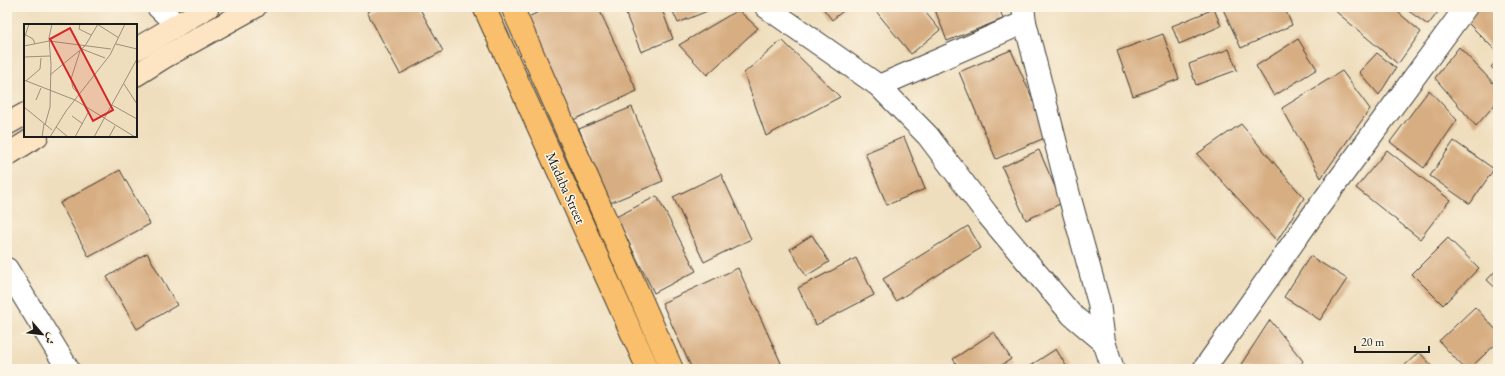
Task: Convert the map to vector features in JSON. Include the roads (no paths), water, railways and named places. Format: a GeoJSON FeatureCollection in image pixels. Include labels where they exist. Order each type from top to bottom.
{"type":"FeatureCollection","features":[{"type":"Feature","properties":{"kind":"main road","name":"Madaba Street"},"geometry":{"type":"LineString","coordinates":[[484,7],[648,369]]}},
{"type":"Feature","properties":{"kind":"main road","name":"Madaba Street"},"geometry":{"type":"LineString","coordinates":[[512,7],[672,369]]}},
{"type":"Feature","properties":{"kind":"street"},"geometry":{"type":"LineString","coordinates":[[158,7],[177,25]]}},
{"type":"Feature","properties":{"kind":"street"},"geometry":{"type":"LineString","coordinates":[[137,48],[208,7]]}},
{"type":"Feature","properties":{"kind":"street"},"geometry":{"type":"LineString","coordinates":[[137,73],[255,7]]}},
{"type":"Feature","properties":{"kind":"street"},"geometry":{"type":"LineString","coordinates":[[766,7],[879,86],[928,136],[987,214],[1072,315],[1104,342]]}},
{"type":"Feature","properties":{"kind":"street"},"geometry":{"type":"LineString","coordinates":[[1204,369],[1312,216],[1466,7]]}},
{"type":"Feature","properties":{"kind":"street"},"geometry":{"type":"LineString","coordinates":[[879,86],[1024,15],[1069,195],[1099,303],[1104,342],[1112,369]]}},
{"type":"Feature","properties":{"kind":"street"},"geometry":{"type":"LineString","coordinates":[[7,124],[24,115]]}},
{"type":"Feature","properties":{"kind":"street"},"geometry":{"type":"LineString","coordinates":[[7,154],[35,137]]}},
{"type":"Feature","properties":{"kind":"street"},"geometry":{"type":"LineString","coordinates":[[7,269],[68,369]]}}]}
